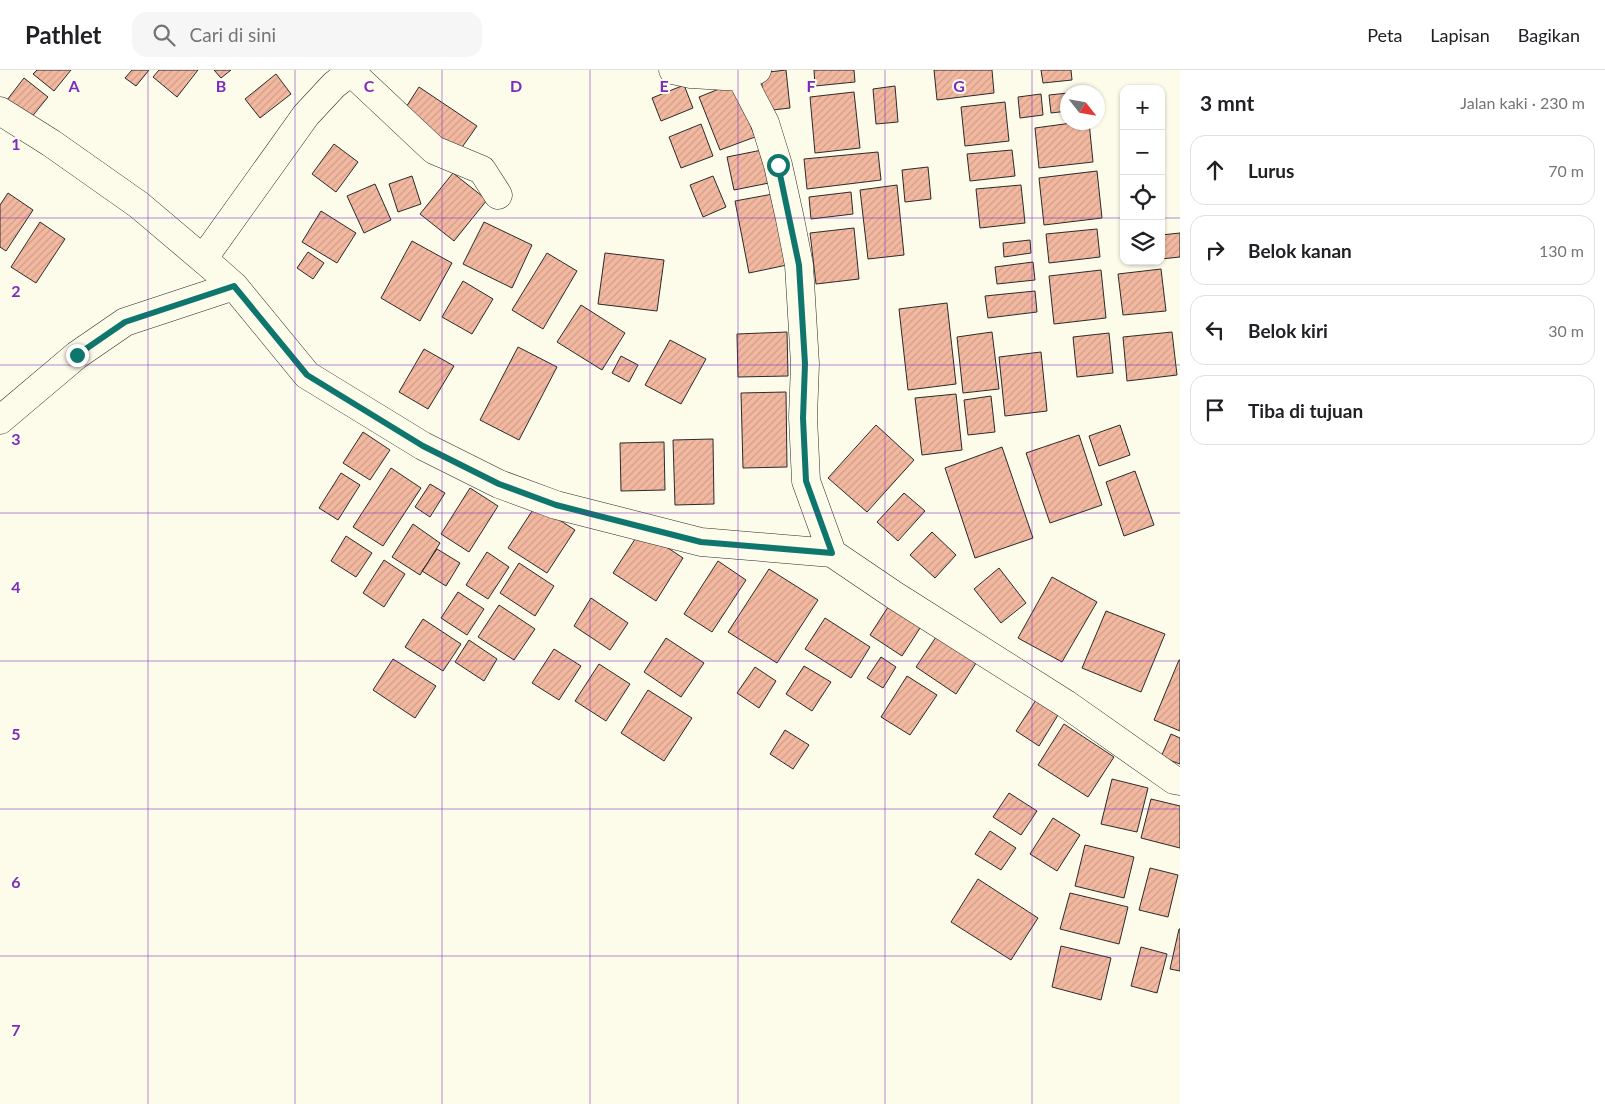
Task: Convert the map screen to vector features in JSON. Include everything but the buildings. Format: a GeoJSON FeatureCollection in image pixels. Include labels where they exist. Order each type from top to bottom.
{"type":"FeatureCollection","features":[{"type":"Feature","properties":{"kind":"street"},"geometry":{"type":"LineString","coordinates":[[674,70],[691,74],[749,74],[778,165],[799,265],[805,364],[803,418],[806,481],[832,553]]}},
{"type":"Feature","properties":{"kind":"street"},"geometry":{"type":"LineString","coordinates":[[203,259],[306,115],[334,85],[352,71],[434,150],[482,170],[498,195]]}},
{"type":"Feature","properties":{"kind":"street"},"geometry":{"type":"LineString","coordinates":[[0,111],[51,143],[140,205],[203,259],[234,286],[307,375],[423,446],[499,484],[556,505],[701,542],[832,553],[894,595],[1066,704],[1174,780],[1180,781]]}},
{"type":"Feature","properties":{"kind":"street"},"geometry":{"type":"LineString","coordinates":[[0,420],[77,355],[125,322],[234,286]]}},
{"type":"Feature","properties":{"kind":"route"},"geometry":{"type":"LineString","coordinates":[[77,355],[125,322],[234,286],[307,375],[423,446],[499,484],[556,505],[701,542],[832,553],[806,481],[803,418],[805,364],[799,265],[778,165]]}}]}
